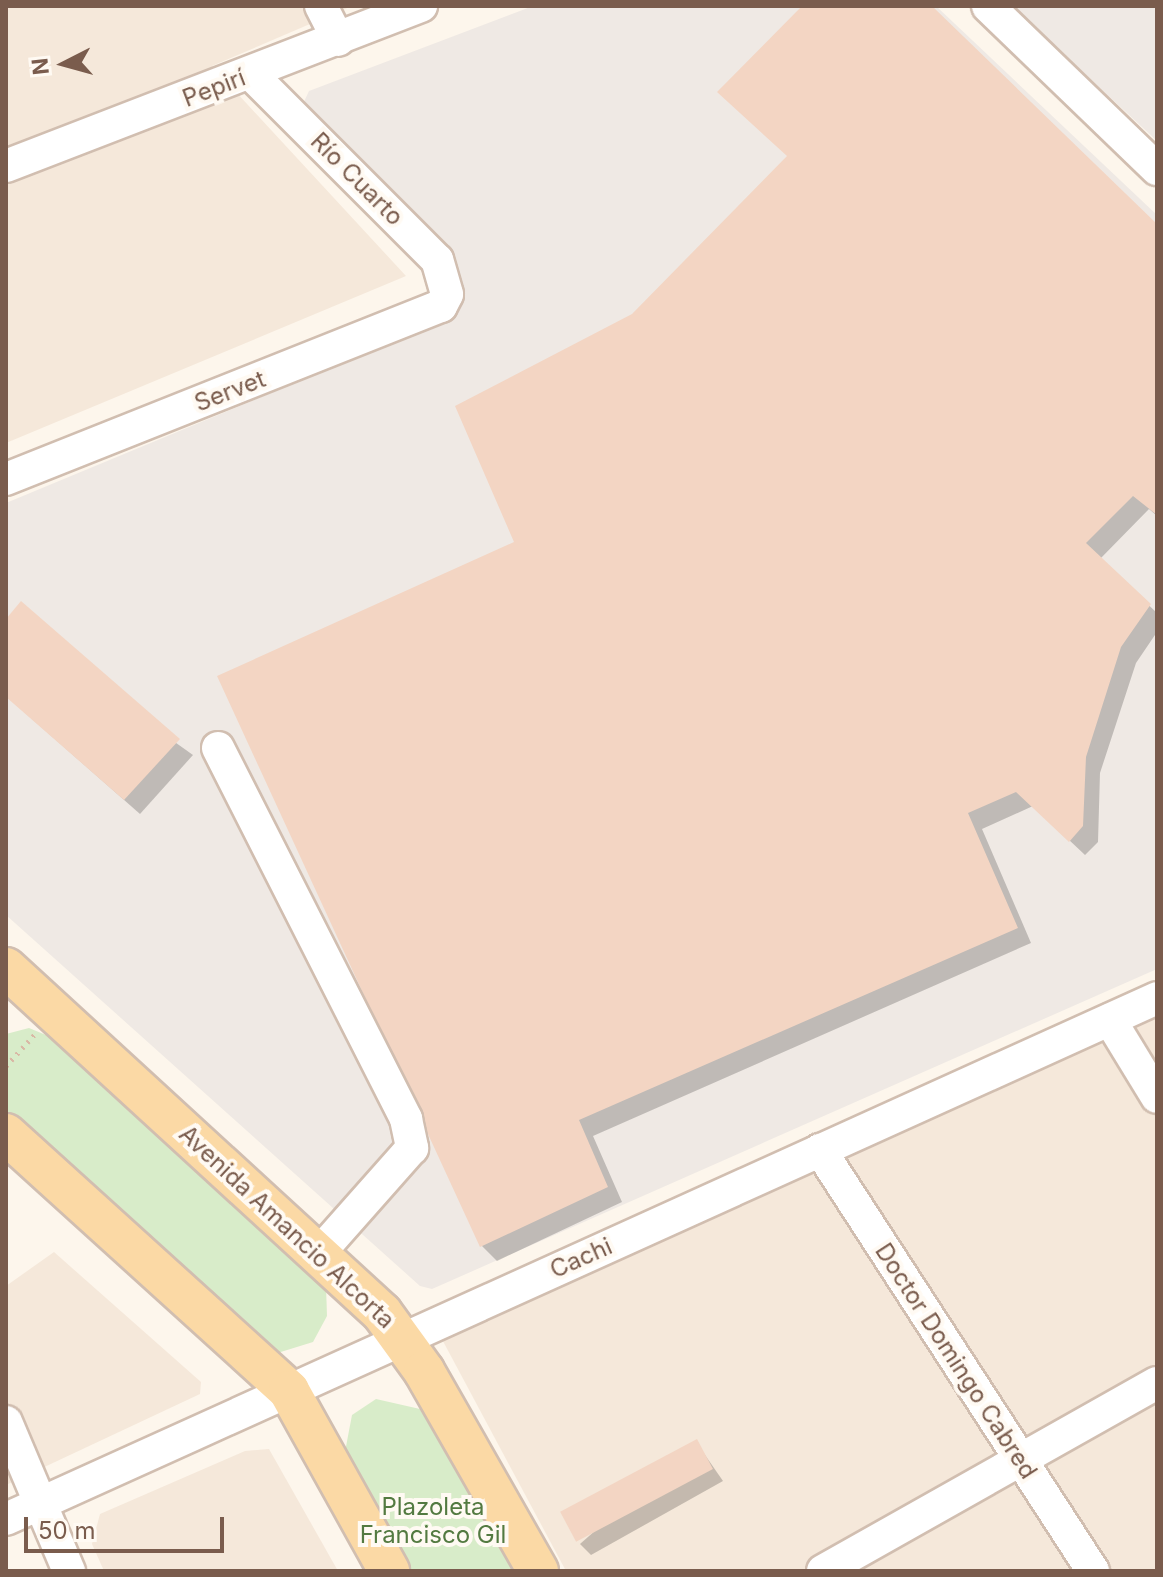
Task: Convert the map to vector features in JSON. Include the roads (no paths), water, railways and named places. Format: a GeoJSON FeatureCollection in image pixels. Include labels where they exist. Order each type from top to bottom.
{"type":"FeatureCollection","features":[{"type":"Feature","properties":{"kind":"main road","name":"Avenida Amancio Alcorta"},"geometry":{"type":"LineString","coordinates":[[6,968],[319,1253],[403,1338],[538,1571]]}},
{"type":"Feature","properties":{"kind":"main road"},"geometry":{"type":"LineString","coordinates":[[6,1134],[289,1391],[389,1571]]}},
{"type":"Feature","properties":{"kind":"street"},"geometry":{"type":"LineString","coordinates":[[321,6],[338,40]]}},
{"type":"Feature","properties":{"kind":"street","name":"Pepirí"},"geometry":{"type":"LineString","coordinates":[[6,166],[421,6]]}},
{"type":"Feature","properties":{"kind":"street"},"geometry":{"type":"LineString","coordinates":[[988,6],[1157,169]]}},
{"type":"Feature","properties":{"kind":"street","name":"Río Cuarto"},"geometry":{"type":"LineString","coordinates":[[251,74],[437,260],[447,294]]}},
{"type":"Feature","properties":{"kind":"street","name":"Servet"},"geometry":{"type":"LineString","coordinates":[[6,479],[427,313],[447,294]]}},
{"type":"Feature","properties":{"kind":"street"},"geometry":{"type":"LineString","coordinates":[[218,748],[406,1119],[412,1148],[319,1253]]}},
{"type":"Feature","properties":{"kind":"street","name":"Cachi"},"geometry":{"type":"LineString","coordinates":[[6,1519],[1157,998]]}},
{"type":"Feature","properties":{"kind":"street"},"geometry":{"type":"LineString","coordinates":[[1110,1020],[1157,1097]]}},
{"type":"Feature","properties":{"kind":"street","name":"Doctor Domingo Cabred"},"geometry":{"type":"LineString","coordinates":[[820,1150],[1093,1571]]}},
{"type":"Feature","properties":{"kind":"street"},"geometry":{"type":"LineString","coordinates":[[823,1571],[1157,1383]]}},
{"type":"Feature","properties":{"kind":"street"},"geometry":{"type":"LineString","coordinates":[[6,1422],[69,1571]]}},
{"type":"Feature","properties":{"kind":"park label","name":"Plazoleta Francisco Gil"},"geometry":{"type":"Point","coordinates":[433,1521]}}]}
